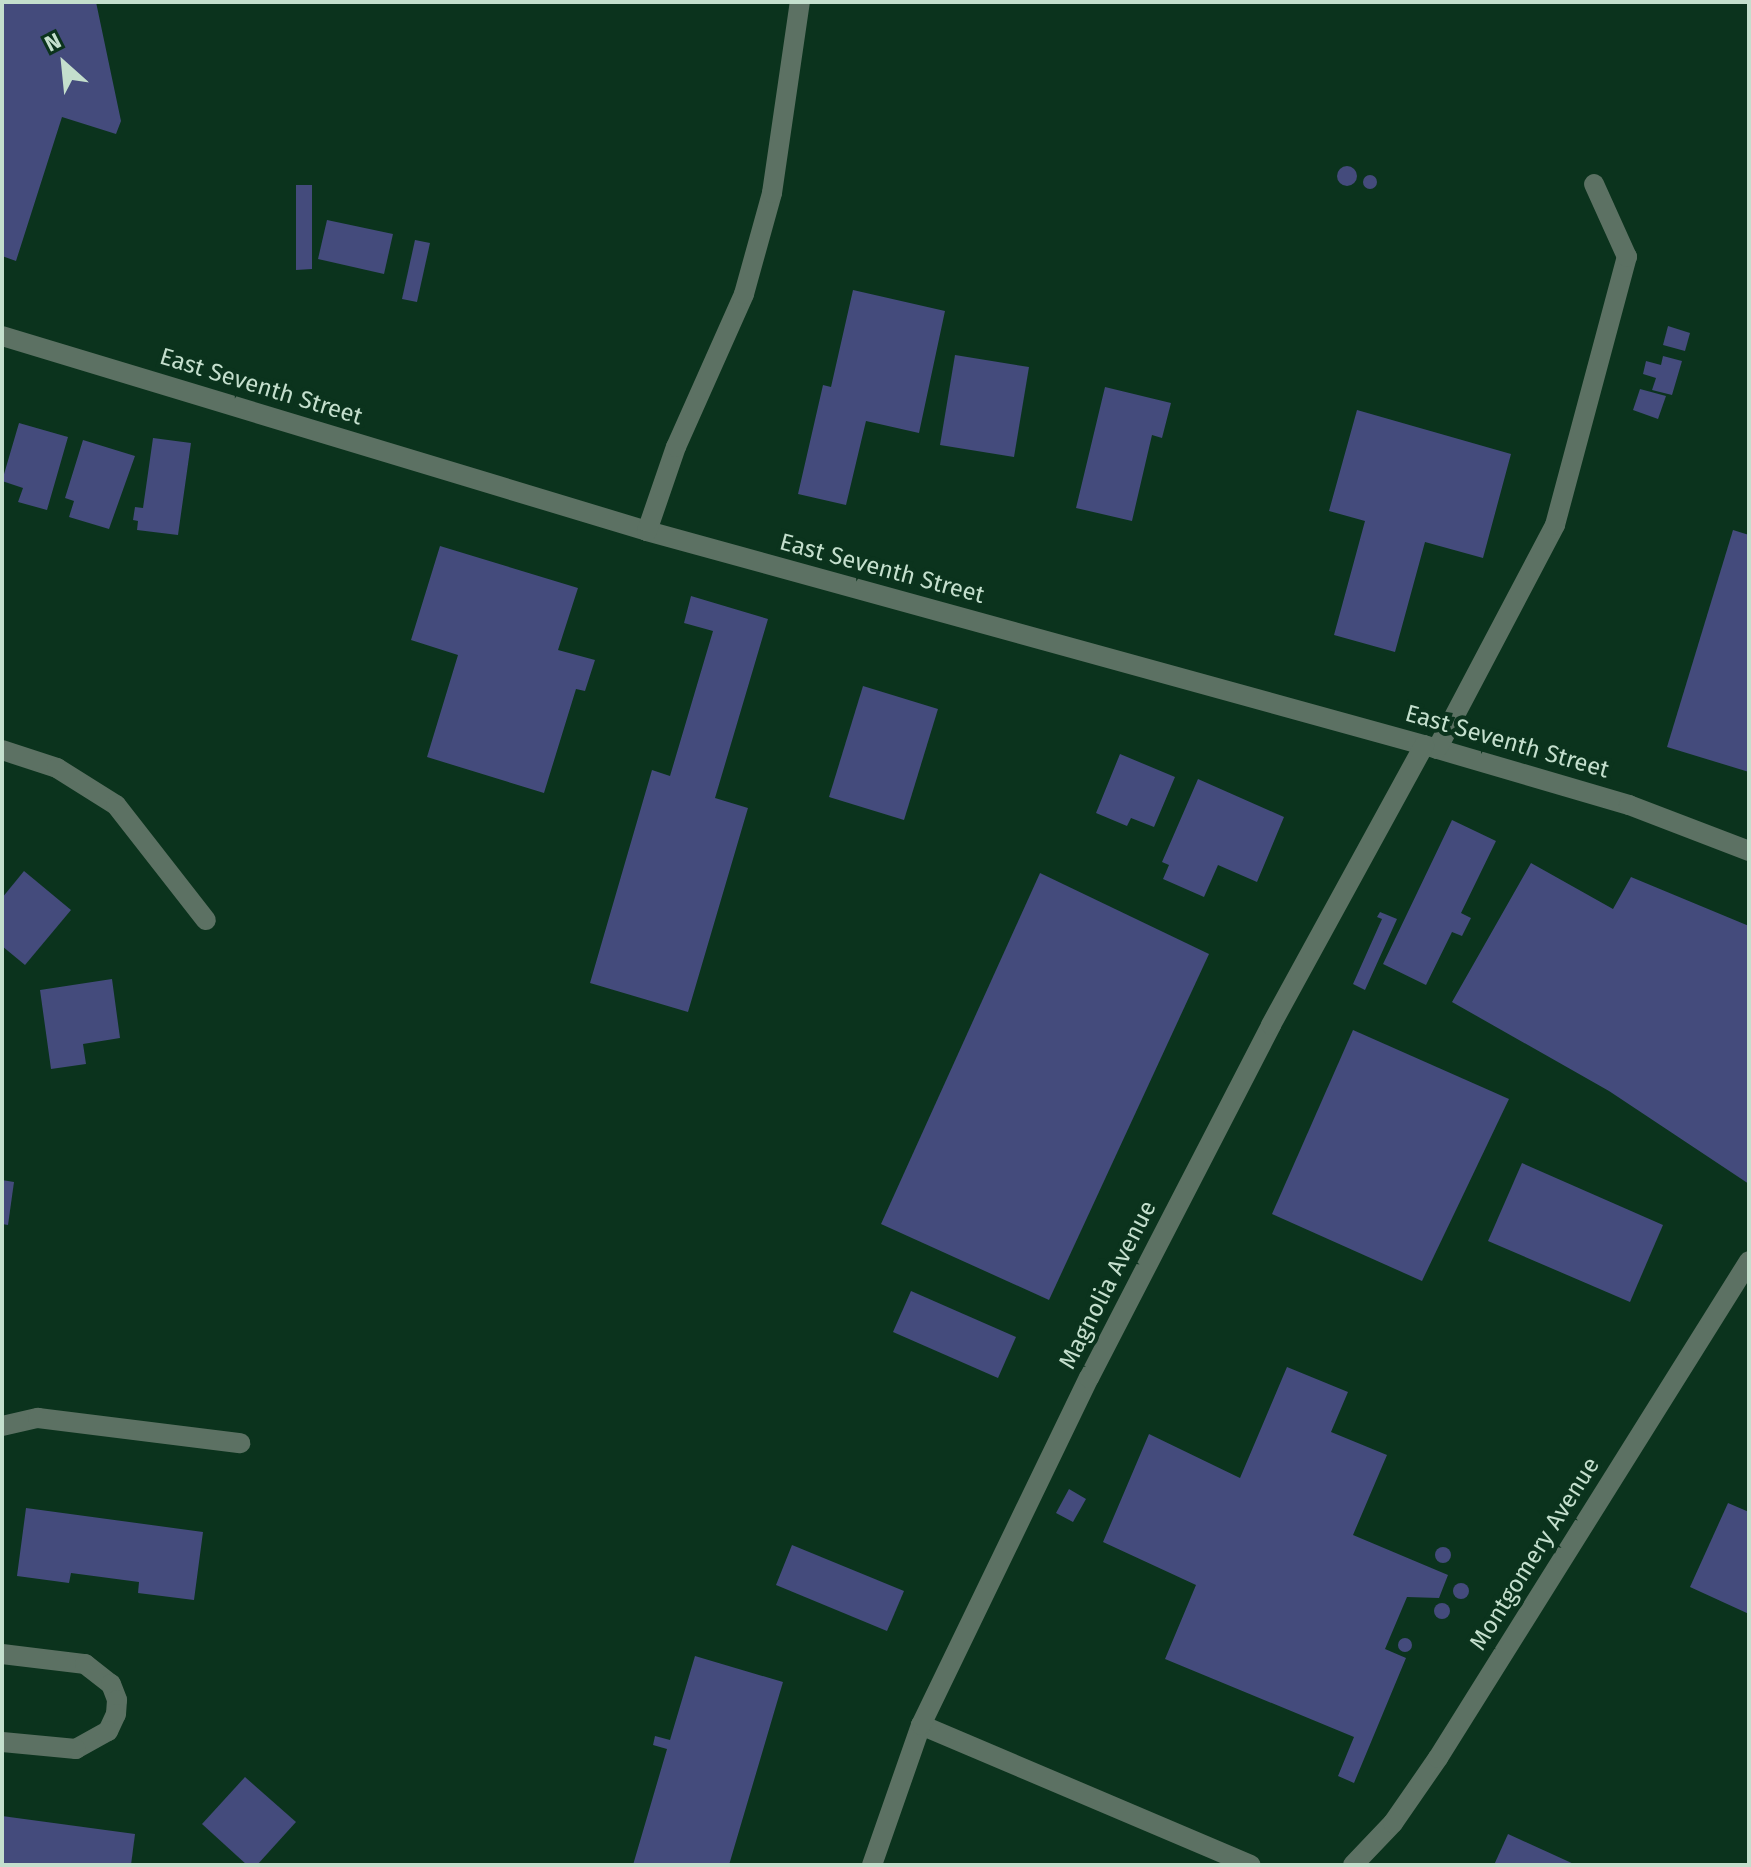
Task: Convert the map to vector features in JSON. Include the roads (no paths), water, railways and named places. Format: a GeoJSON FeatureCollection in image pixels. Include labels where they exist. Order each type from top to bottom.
{"type":"FeatureCollection","features":[{"type":"Feature","properties":{"kind":"street"},"geometry":{"type":"LineString","coordinates":[[647,531],[676,447],[744,294],[772,193],[800,2]]}},
{"type":"Feature","properties":{"kind":"street","name":"Magnolia Avenue"},"geometry":{"type":"LineString","coordinates":[[872,1865],[921,1725],[1133,1293],[1271,1025],[1555,525],[1627,257],[1594,184]]}},
{"type":"Feature","properties":{"kind":"street","name":"East Seventh Street"},"geometry":{"type":"LineString","coordinates":[[2,336],[647,531],[1629,805],[1749,851]]}},
{"type":"Feature","properties":{"kind":"street"},"geometry":{"type":"LineString","coordinates":[[2,750],[57,768],[116,805],[206,920]]}},
{"type":"Feature","properties":{"kind":"street","name":"Montgomery Avenue"},"geometry":{"type":"LineString","coordinates":[[1353,1865],[1393,1823],[1438,1758],[1749,1261]]}},
{"type":"Feature","properties":{"kind":"street"},"geometry":{"type":"LineString","coordinates":[[2,1426],[38,1418],[240,1443]]}},
{"type":"Feature","properties":{"kind":"street"},"geometry":{"type":"LineString","coordinates":[[2,1654],[85,1664],[111,1684],[117,1700],[116,1714],[108,1731],[76,1749],[2,1742]]}},
{"type":"Feature","properties":{"kind":"street"},"geometry":{"type":"LineString","coordinates":[[921,1725],[1251,1865]]}}]}
